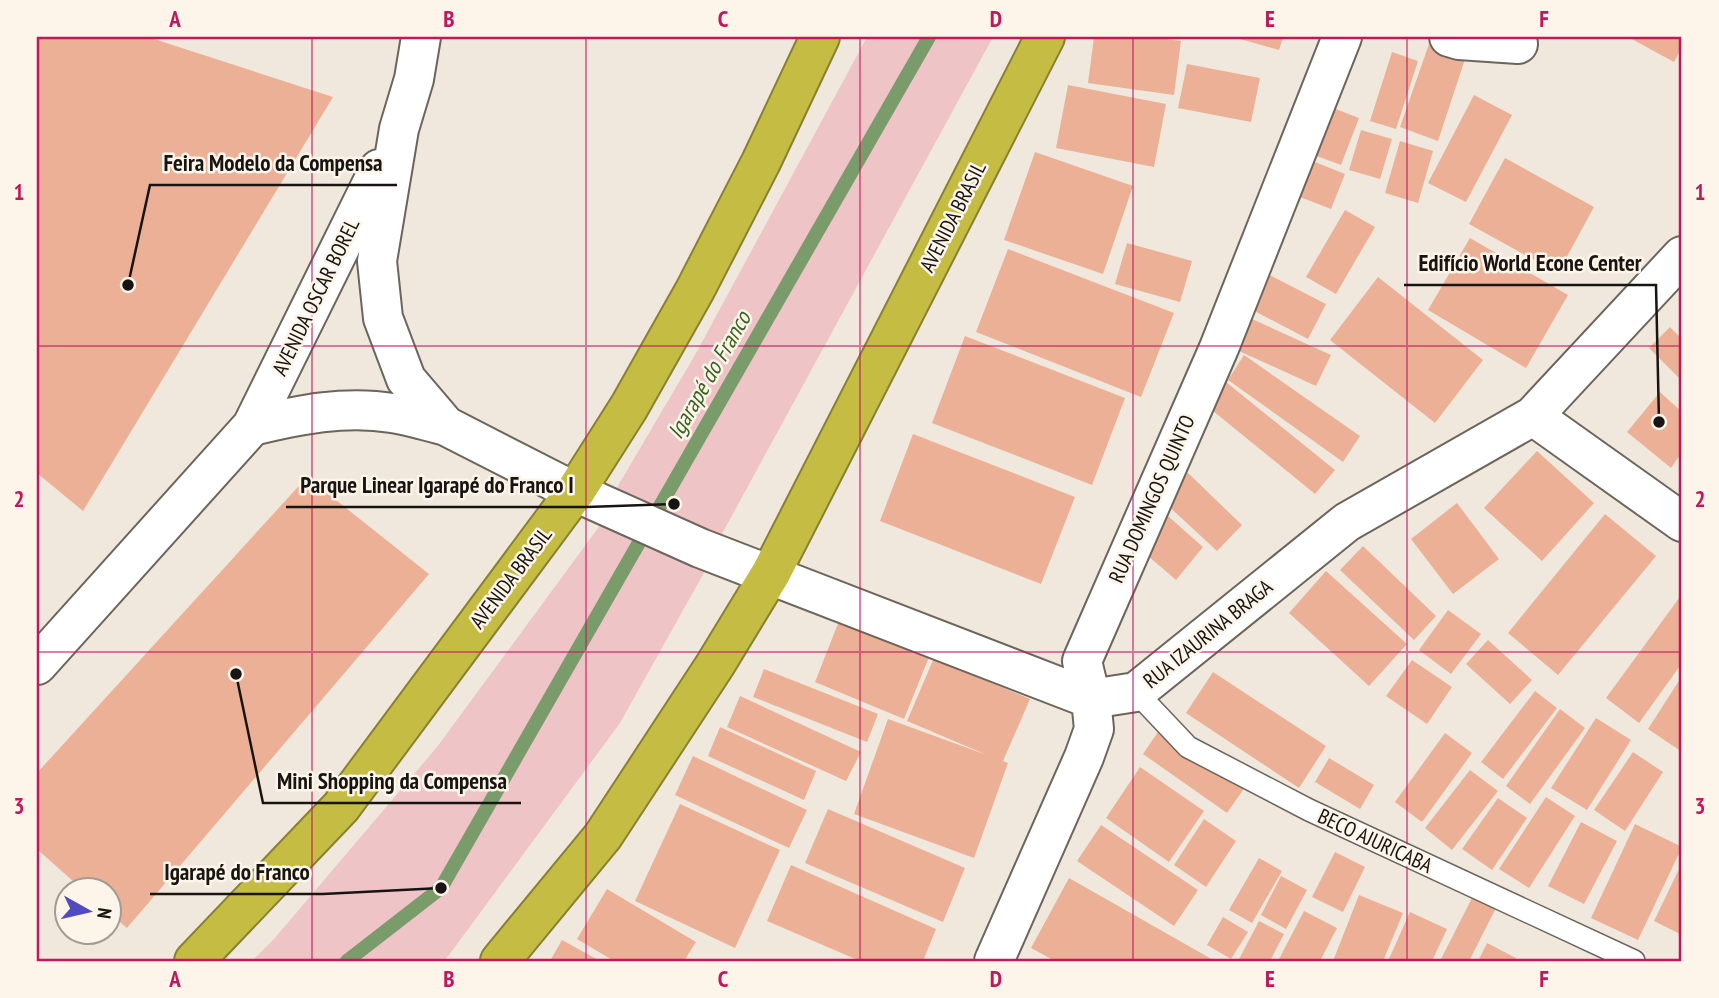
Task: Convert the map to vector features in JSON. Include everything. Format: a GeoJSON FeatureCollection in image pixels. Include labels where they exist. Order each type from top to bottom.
{"type":"FeatureCollection","features":[{"type":"Feature","properties":{"kind":"highway","name":"AVENIDA BRASIL"},"geometry":{"type":"LineString","coordinates":[[194,961],[341,807],[575,492],[629,407],[695,290],[761,162],[820,37]]}},
{"type":"Feature","properties":{"kind":"highway","name":"AVENIDA BRASIL"},"geometry":{"type":"LineString","coordinates":[[500,961],[603,836],[771,573],[1045,37]]}},
{"type":"Feature","properties":{"kind":"street","name":"AVENIDA OSCAR BOREL"},"geometry":{"type":"LineString","coordinates":[[421,37],[414,79],[399,130],[377,261],[383,318],[406,379],[446,426]]}},
{"type":"Feature","properties":{"kind":"street","name":"RUA DOMINGOS QUINTO"},"geometry":{"type":"LineString","coordinates":[[994,961],[1094,729],[1091,699],[1082,661],[1219,348],[1342,37]]}},
{"type":"Feature","properties":{"kind":"street"},"geometry":{"type":"LineString","coordinates":[[1449,37],[1518,44]]}},
{"type":"Feature","properties":{"kind":"street","name":"AVENIDA OSCAR BOREL"},"geometry":{"type":"LineString","coordinates":[[37,665],[252,426],[399,130]]}},
{"type":"Feature","properties":{"kind":"street","name":"RUA IZAURINA BRAGA"},"geometry":{"type":"LineString","coordinates":[[575,492],[700,548],[771,573],[1039,681],[1091,699],[1136,692],[1346,523],[1532,416],[1682,256]]}},
{"type":"Feature","properties":{"kind":"street","name":"AVENIDA OSCAR BOREL"},"geometry":{"type":"LineString","coordinates":[[252,426],[299,415],[350,410],[392,413],[446,426],[575,492]]}},
{"type":"Feature","properties":{"kind":"street"},"geometry":{"type":"LineString","coordinates":[[1532,416],[1682,522]]}},
{"type":"Feature","properties":{"kind":"lane","name":"BECO AJURICABA"},"geometry":{"type":"LineString","coordinates":[[1136,692],[1188,747],[1309,810],[1634,961]]}},
{"type":"Feature","properties":{"kind":"shaded area"},"geometry":{"type":"Polygon","coordinates":[[[867,37],[993,37],[620,723],[443,961],[252,961],[274,939],[437,747],[601,524],[619,484],[695,355],[867,37]]]}},
{"type":"Feature","properties":{"kind":"building"},"geometry":{"type":"Polygon","coordinates":[[[37,37],[148,37],[333,97],[83,511],[37,473],[37,37]]]}},
{"type":"Feature","properties":{"kind":"building"},"geometry":{"type":"Polygon","coordinates":[[[1094,37],[1151,37],[1181,41],[1174,95],[1088,83],[1094,37]]]}},
{"type":"Feature","properties":{"kind":"building"},"geometry":{"type":"Polygon","coordinates":[[[1233,37],[1283,37],[1279,50],[1233,37]]]}},
{"type":"Feature","properties":{"kind":"building"},"geometry":{"type":"Polygon","coordinates":[[[1628,37],[1682,37],[1682,47],[1674,62],[1628,37]]]}},
{"type":"Feature","properties":{"kind":"building"},"geometry":{"type":"Polygon","coordinates":[[[1429,44],[1466,56],[1438,141],[1400,127],[1429,44]]]}},
{"type":"Feature","properties":{"kind":"building"},"geometry":{"type":"Polygon","coordinates":[[[1392,52],[1418,61],[1396,129],[1370,121],[1392,52]]]}},
{"type":"Feature","properties":{"kind":"building"},"geometry":{"type":"Polygon","coordinates":[[[1187,64],[1260,78],[1251,122],[1178,108],[1187,64]]]}},
{"type":"Feature","properties":{"kind":"building"},"geometry":{"type":"Polygon","coordinates":[[[1068,85],[1166,104],[1154,167],[1056,148],[1068,85]]]}},
{"type":"Feature","properties":{"kind":"building"},"geometry":{"type":"Polygon","coordinates":[[[1474,95],[1512,115],[1466,202],[1428,183],[1474,95]]]}},
{"type":"Feature","properties":{"kind":"building"},"geometry":{"type":"Polygon","coordinates":[[[1323,104],[1359,118],[1341,165],[1306,152],[1323,104]]]}},
{"type":"Feature","properties":{"kind":"building"},"geometry":{"type":"Polygon","coordinates":[[[1361,130],[1392,139],[1380,179],[1349,170],[1361,130]]]}},
{"type":"Feature","properties":{"kind":"building"},"geometry":{"type":"Polygon","coordinates":[[[1400,141],[1433,151],[1418,203],[1385,193],[1400,141]]]}},
{"type":"Feature","properties":{"kind":"building"},"geometry":{"type":"Polygon","coordinates":[[[1035,152],[1133,186],[1103,274],[1004,240],[1035,152]]]}},
{"type":"Feature","properties":{"kind":"building"},"geometry":{"type":"Polygon","coordinates":[[[1300,156],[1345,174],[1331,209],[1287,192],[1300,156]]]}},
{"type":"Feature","properties":{"kind":"building"},"geometry":{"type":"Polygon","coordinates":[[[1505,158],[1594,207],[1558,273],[1469,224],[1505,158]]]}},
{"type":"Feature","properties":{"kind":"building"},"geometry":{"type":"Polygon","coordinates":[[[1345,210],[1375,227],[1336,294],[1306,277],[1345,210]]]}},
{"type":"Feature","properties":{"kind":"building"},"geometry":{"type":"Polygon","coordinates":[[[1470,238],[1568,295],[1526,368],[1428,310],[1470,238]]]}},
{"type":"Feature","properties":{"kind":"building"},"geometry":{"type":"Polygon","coordinates":[[[1127,243],[1192,261],[1180,302],[1115,284],[1127,243]]]}},
{"type":"Feature","properties":{"kind":"building"},"geometry":{"type":"Polygon","coordinates":[[[1008,249],[1174,313],[1141,397],[976,332],[1008,249]]]}},
{"type":"Feature","properties":{"kind":"building"},"geometry":{"type":"Polygon","coordinates":[[[1262,271],[1326,304],[1308,339],[1243,305],[1262,271]]]}},
{"type":"Feature","properties":{"kind":"building"},"geometry":{"type":"Polygon","coordinates":[[[1378,277],[1483,360],[1435,423],[1330,340],[1378,277]]]}},
{"type":"Feature","properties":{"kind":"building"},"geometry":{"type":"Polygon","coordinates":[[[1252,319],[1331,355],[1316,386],[1239,351],[1252,319]]]}},
{"type":"Feature","properties":{"kind":"building"},"geometry":{"type":"Polygon","coordinates":[[[1670,327],[1682,339],[1682,381],[1649,348],[1670,327]]]}},
{"type":"Feature","properties":{"kind":"building"},"geometry":{"type":"Polygon","coordinates":[[[965,336],[1125,398],[1092,485],[932,423],[965,336]]]}},
{"type":"Feature","properties":{"kind":"building"},"geometry":{"type":"Polygon","coordinates":[[[1244,355],[1360,436],[1343,462],[1228,380],[1244,355]]]}},
{"type":"Feature","properties":{"kind":"building"},"geometry":{"type":"Polygon","coordinates":[[[1226,382],[1335,470],[1315,494],[1207,406],[1226,382]]]}},
{"type":"Feature","properties":{"kind":"building"},"geometry":{"type":"Polygon","coordinates":[[[1660,392],[1682,412],[1682,452],[1671,468],[1627,432],[1660,392]]]}},
{"type":"Feature","properties":{"kind":"building"},"geometry":{"type":"Polygon","coordinates":[[[913,434],[1075,497],[1041,584],[880,521],[913,434]]]}},
{"type":"Feature","properties":{"kind":"building"},"geometry":{"type":"Polygon","coordinates":[[[1537,451],[1594,503],[1542,561],[1484,508],[1537,451]]]}},
{"type":"Feature","properties":{"kind":"building"},"geometry":{"type":"Polygon","coordinates":[[[1188,473],[1242,525],[1217,551],[1162,500],[1188,473]]]}},
{"type":"Feature","properties":{"kind":"building"},"geometry":{"type":"Polygon","coordinates":[[[307,477],[429,574],[127,928],[122,924],[122,876],[67,876],[37,849],[37,773],[307,477]]]}},
{"type":"Feature","properties":{"kind":"building"},"geometry":{"type":"Polygon","coordinates":[[[1457,503],[1499,559],[1453,594],[1411,539],[1457,503]]]}},
{"type":"Feature","properties":{"kind":"building"},"geometry":{"type":"Polygon","coordinates":[[[1605,514],[1656,556],[1558,675],[1508,633],[1605,514]]]}},
{"type":"Feature","properties":{"kind":"building"},"geometry":{"type":"Polygon","coordinates":[[[1168,516],[1203,547],[1176,580],[1140,549],[1168,516]]]}},
{"type":"Feature","properties":{"kind":"building"},"geometry":{"type":"Polygon","coordinates":[[[1363,546],[1436,616],[1414,640],[1340,570],[1363,546]]]}},
{"type":"Feature","properties":{"kind":"building"},"geometry":{"type":"Polygon","coordinates":[[[1326,571],[1407,644],[1369,686],[1289,613],[1326,571]]]}},
{"type":"Feature","properties":{"kind":"building"},"geometry":{"type":"Polygon","coordinates":[[[1682,594],[1682,663],[1639,723],[1606,698],[1682,594]]]}},
{"type":"Feature","properties":{"kind":"building"},"geometry":{"type":"Polygon","coordinates":[[[1448,610],[1481,634],[1451,674],[1419,650],[1448,610]]]}},
{"type":"Feature","properties":{"kind":"building"},"geometry":{"type":"Polygon","coordinates":[[[841,616],[931,652],[904,719],[815,682],[841,616]]]}},
{"type":"Feature","properties":{"kind":"building"},"geometry":{"type":"Polygon","coordinates":[[[1488,640],[1532,680],[1510,704],[1466,664],[1488,640]]]}},
{"type":"Feature","properties":{"kind":"building"},"geometry":{"type":"Polygon","coordinates":[[[934,658],[1030,699],[1003,761],[1008,763],[974,858],[854,814],[888,719],[987,755],[907,721],[934,658]]]}},
{"type":"Feature","properties":{"kind":"building"},"geometry":{"type":"Polygon","coordinates":[[[1412,660],[1452,687],[1427,724],[1386,696],[1412,660]]]}},
{"type":"Feature","properties":{"kind":"building"},"geometry":{"type":"Polygon","coordinates":[[[764,669],[878,714],[867,742],[753,697],[764,669]]]}},
{"type":"Feature","properties":{"kind":"building"},"geometry":{"type":"Polygon","coordinates":[[[1213,672],[1326,746],[1299,788],[1186,713],[1213,672]]]}},
{"type":"Feature","properties":{"kind":"building"},"geometry":{"type":"Polygon","coordinates":[[[1682,676],[1682,752],[1648,729],[1682,676]]]}},
{"type":"Feature","properties":{"kind":"building"},"geometry":{"type":"Polygon","coordinates":[[[1535,691],[1557,708],[1503,779],[1481,762],[1535,691]]]}},
{"type":"Feature","properties":{"kind":"building"},"geometry":{"type":"Polygon","coordinates":[[[740,696],[861,752],[846,781],[727,727],[740,696]]]}},
{"type":"Feature","properties":{"kind":"building"},"geometry":{"type":"Polygon","coordinates":[[[1560,709],[1585,728],[1530,804],[1506,786],[1560,709]]]}},
{"type":"Feature","properties":{"kind":"building"},"geometry":{"type":"Polygon","coordinates":[[[1596,718],[1631,740],[1587,810],[1551,788],[1596,718]]]}},
{"type":"Feature","properties":{"kind":"building"},"geometry":{"type":"Polygon","coordinates":[[[720,727],[816,771],[804,800],[708,756],[720,727]]]}},
{"type":"Feature","properties":{"kind":"building"},"geometry":{"type":"Polygon","coordinates":[[[1160,729],[1245,787],[1227,813],[1143,754],[1160,729]]]}},
{"type":"Feature","properties":{"kind":"building"},"geometry":{"type":"Polygon","coordinates":[[[1445,733],[1472,753],[1422,822],[1395,802],[1445,733]]]}},
{"type":"Feature","properties":{"kind":"building"},"geometry":{"type":"Polygon","coordinates":[[[1633,752],[1663,772],[1625,831],[1594,810],[1633,752]]]}},
{"type":"Feature","properties":{"kind":"building"},"geometry":{"type":"Polygon","coordinates":[[[693,756],[807,810],[789,848],[675,795],[693,756]]]}},
{"type":"Feature","properties":{"kind":"building"},"geometry":{"type":"Polygon","coordinates":[[[1329,758],[1374,785],[1360,809],[1315,782],[1329,758]]]}},
{"type":"Feature","properties":{"kind":"building"},"geometry":{"type":"Polygon","coordinates":[[[1140,767],[1204,811],[1169,862],[1106,818],[1140,767]]]}},
{"type":"Feature","properties":{"kind":"building"},"geometry":{"type":"Polygon","coordinates":[[[1470,770],[1498,791],[1452,850],[1425,828],[1470,770]]]}},
{"type":"Feature","properties":{"kind":"building"},"geometry":{"type":"Polygon","coordinates":[[[1546,797],[1575,816],[1529,888],[1499,869],[1546,797]]]}},
{"type":"Feature","properties":{"kind":"building"},"geometry":{"type":"Polygon","coordinates":[[[1498,798],[1527,818],[1492,870],[1462,849],[1498,798]]]}},
{"type":"Feature","properties":{"kind":"building"},"geometry":{"type":"Polygon","coordinates":[[[680,804],[780,850],[735,948],[635,901],[680,804]]]}},
{"type":"Feature","properties":{"kind":"building"},"geometry":{"type":"Polygon","coordinates":[[[828,809],[965,868],[943,922],[805,863],[828,809]]]}},
{"type":"Feature","properties":{"kind":"building"},"geometry":{"type":"Polygon","coordinates":[[[1204,819],[1236,841],[1206,887],[1174,865],[1204,819]]]}},
{"type":"Feature","properties":{"kind":"building"},"geometry":{"type":"Polygon","coordinates":[[[1581,822],[1617,841],[1584,904],[1548,886],[1581,822]]]}},
{"type":"Feature","properties":{"kind":"building"},"geometry":{"type":"Polygon","coordinates":[[[1635,824],[1682,847],[1638,940],[1591,918],[1635,824]]]}},
{"type":"Feature","properties":{"kind":"building"},"geometry":{"type":"Polygon","coordinates":[[[1101,825],[1198,890],[1174,926],[1077,861],[1101,825]]]}},
{"type":"Feature","properties":{"kind":"building"},"geometry":{"type":"Polygon","coordinates":[[[1335,852],[1365,867],[1343,912],[1312,897],[1335,852]]]}},
{"type":"Feature","properties":{"kind":"building"},"geometry":{"type":"Polygon","coordinates":[[[1259,858],[1282,871],[1252,923],[1229,910],[1259,858]]]}},
{"type":"Feature","properties":{"kind":"building"},"geometry":{"type":"Polygon","coordinates":[[[1682,863],[1682,935],[1654,921],[1682,863]]]}},
{"type":"Feature","properties":{"kind":"building"},"geometry":{"type":"Polygon","coordinates":[[[791,865],[936,929],[923,961],[860,961],[767,921],[791,865]]]}},
{"type":"Feature","properties":{"kind":"building"},"geometry":{"type":"Polygon","coordinates":[[[1281,876],[1307,890],[1286,929],[1261,915],[1281,876]]]}},
{"type":"Feature","properties":{"kind":"building"},"geometry":{"type":"Polygon","coordinates":[[[1069,878],[1215,961],[1055,961],[1031,948],[1069,878]]]}},
{"type":"Feature","properties":{"kind":"building"},"geometry":{"type":"Polygon","coordinates":[[[607,889],[696,942],[684,961],[614,961],[577,939],[607,889]]]}},
{"type":"Feature","properties":{"kind":"building"},"geometry":{"type":"Polygon","coordinates":[[[1359,895],[1403,913],[1383,961],[1333,961],[1359,895]]]}},
{"type":"Feature","properties":{"kind":"building"},"geometry":{"type":"Polygon","coordinates":[[[1473,896],[1496,908],[1469,961],[1440,961],[1473,896]]]}},
{"type":"Feature","properties":{"kind":"building"},"geometry":{"type":"Polygon","coordinates":[[[1304,911],[1337,928],[1320,961],[1278,961],[1304,911]]]}},
{"type":"Feature","properties":{"kind":"building"},"geometry":{"type":"Polygon","coordinates":[[[1410,912],[1447,929],[1432,961],[1388,961],[1410,912]]]}},
{"type":"Feature","properties":{"kind":"building"},"geometry":{"type":"Polygon","coordinates":[[[1223,917],[1248,932],[1231,959],[1207,945],[1223,917]]]}},
{"type":"Feature","properties":{"kind":"building"},"geometry":{"type":"Polygon","coordinates":[[[1259,921],[1284,934],[1270,961],[1238,961],[1259,921]]]}},
{"type":"Feature","properties":{"kind":"building"},"geometry":{"type":"Polygon","coordinates":[[[562,940],[600,961],[550,961],[562,940]]]}},
{"type":"Feature","properties":{"kind":"building"},"geometry":{"type":"Polygon","coordinates":[[[1487,943],[1516,958],[1514,961],[1478,961],[1487,943]]]}},
{"type":"Feature","properties":{"kind":"waterway","name":"Igarapé do Franco"},"geometry":{"type":"LineString","coordinates":[[347,961],[441,888],[929,37]]}},
{"type":"Feature","properties":{"kind":"place","name":"Feira Modelo da Compensa"},"geometry":{"type":"Point","coordinates":[128,285]}},
{"type":"Feature","properties":{"kind":"place","name":"Edifício World Econe Center"},"geometry":{"type":"Point","coordinates":[1659,422]}},
{"type":"Feature","properties":{"kind":"place","name":"Parque Linear Igarapé do Franco I"},"geometry":{"type":"Point","coordinates":[674,504]}},
{"type":"Feature","properties":{"kind":"place","name":"Mini Shopping da Compensa"},"geometry":{"type":"Point","coordinates":[236,674]}},
{"type":"Feature","properties":{"kind":"place","name":"Igarapé do Franco"},"geometry":{"type":"Point","coordinates":[441,888]}}]}
